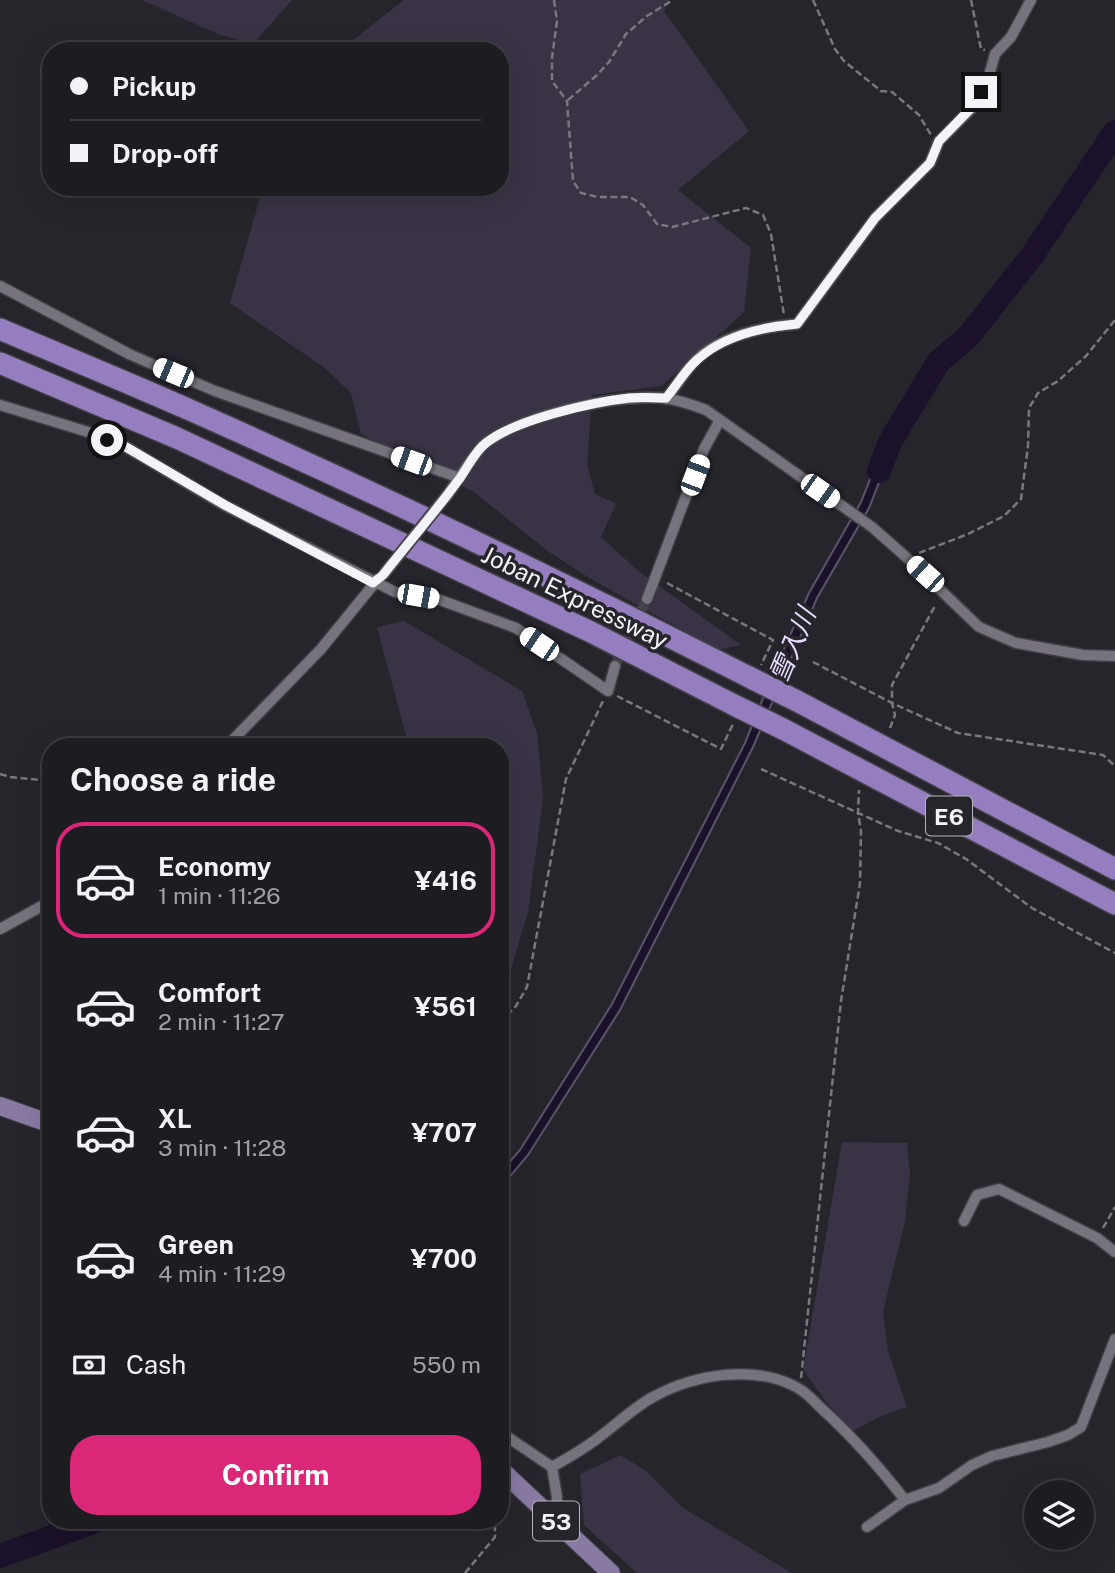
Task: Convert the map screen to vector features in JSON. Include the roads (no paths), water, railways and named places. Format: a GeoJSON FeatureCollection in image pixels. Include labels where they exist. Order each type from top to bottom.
{"type":"FeatureCollection","features":[{"type":"Feature","properties":{"kind":"highway","name":"Joban Expressway"},"geometry":{"type":"LineString","coordinates":[[0,329],[188,409],[608,605],[797,701],[1115,869]]}},
{"type":"Feature","properties":{"kind":"highway","name":"Joban Expressway"},"geometry":{"type":"LineString","coordinates":[[0,363],[189,443],[590,632],[783,729],[1115,904]]}},
{"type":"Feature","properties":{"kind":"main road"},"geometry":{"type":"LineString","coordinates":[[0,1106],[42,1122]]}},
{"type":"Feature","properties":{"kind":"main road","name":"53"},"geometry":{"type":"LineString","coordinates":[[509,1477],[611,1573]]}},
{"type":"Feature","properties":{"kind":"street"},"geometry":{"type":"LineString","coordinates":[[666,398],[696,360],[717,345],[736,336],[775,326],[797,324],[875,218],[930,163],[939,141],[975,104],[988,79],[995,54],[1012,37],[1031,0]]}},
{"type":"Feature","properties":{"kind":"street"},"geometry":{"type":"LineString","coordinates":[[0,286],[131,355],[215,391],[460,478]]}},
{"type":"Feature","properties":{"kind":"street"},"geometry":{"type":"LineString","coordinates":[[235,738],[321,649],[448,494],[484,443],[538,418],[632,397],[666,398],[706,410],[872,527],[979,627],[1016,643],[1083,655],[1115,656]]}},
{"type":"Feature","properties":{"kind":"street"},"geometry":{"type":"LineString","coordinates":[[0,405],[88,432],[126,447],[225,505],[373,583],[395,592],[440,600],[516,628],[608,691],[615,666]]}},
{"type":"Feature","properties":{"kind":"street"},"geometry":{"type":"LineString","coordinates":[[647,599],[704,449],[720,420]]}},
{"type":"Feature","properties":{"kind":"street"},"geometry":{"type":"LineString","coordinates":[[0,929],[42,906]]}},
{"type":"Feature","properties":{"kind":"street"},"geometry":{"type":"LineString","coordinates":[[964,1221],[977,1195],[999,1189],[1097,1238],[1115,1252]]}},
{"type":"Feature","properties":{"kind":"street"},"geometry":{"type":"LineString","coordinates":[[867,1527],[905,1500],[939,1488],[972,1465],[992,1456],[1048,1442],[1081,1427],[1115,1339]]}},
{"type":"Feature","properties":{"kind":"street"},"geometry":{"type":"LineString","coordinates":[[552,1467],[595,1441],[652,1397],[702,1379],[754,1375],[779,1380],[799,1389],[849,1433],[905,1500]]}},
{"type":"Feature","properties":{"kind":"street"},"geometry":{"type":"LineString","coordinates":[[509,1438],[552,1467],[557,1497],[555,1520]]}},
{"type":"Feature","properties":{"kind":"water"},"geometry":{"type":"Polygon","coordinates":[[[886,439],[894,444],[869,508],[817,598],[753,747],[620,1010],[528,1155],[509,1178],[509,1163],[520,1150],[612,1004],[745,743],[809,593],[861,502],[886,439]]]}},
{"type":"Feature","properties":{"kind":"waterway","name":"雪入川"},"geometry":{"type":"LineString","coordinates":[[879,471],[890,442],[939,361],[967,338],[1031,257],[1115,132]]}},
{"type":"Feature","properties":{"kind":"waterway","name":"雪入川"},"geometry":{"type":"LineString","coordinates":[[0,1556],[74,1529]]}},
{"type":"Feature","properties":{"kind":"tunnel"},"geometry":{"type":"LineString","coordinates":[[615,666],[647,599]]}}]}
